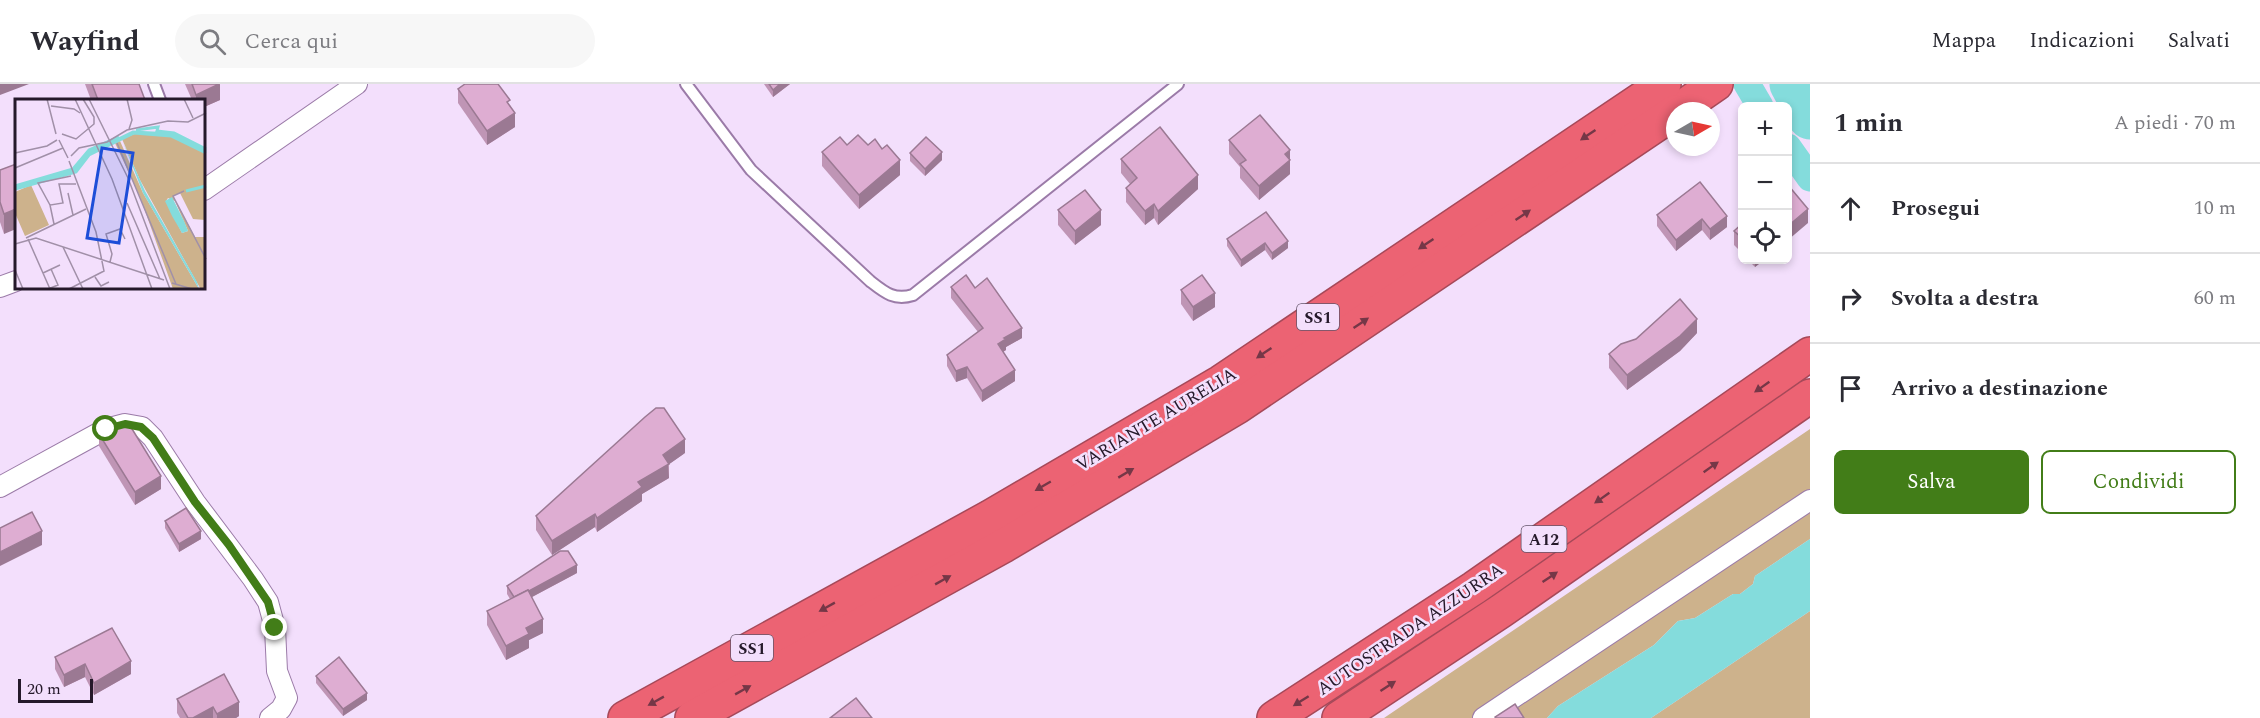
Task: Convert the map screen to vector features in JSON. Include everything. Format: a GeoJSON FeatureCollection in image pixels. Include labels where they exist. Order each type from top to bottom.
{"type":"FeatureCollection","features":[{"type":"Feature","properties":{"kind":"highway","name":"VARIANTE AURELIA"},"geometry":{"type":"LineString","coordinates":[[626,718],[878,578],[997,531],[1237,407],[1643,117],[1664,84]]}},
{"type":"Feature","properties":{"kind":"highway","name":"VARIANTE AURELIA"},"geometry":{"type":"LineString","coordinates":[[1690,102],[1716,84]]}},
{"type":"Feature","properties":{"kind":"highway","name":"VARIANTE AURELIA"},"geometry":{"type":"LineString","coordinates":[[1643,117],[1666,114]]}},
{"type":"Feature","properties":{"kind":"highway","name":"AUTOSTRADA AZZURRA"},"geometry":{"type":"LineString","coordinates":[[1274,718],[1473,588],[1810,354]]}},
{"type":"Feature","properties":{"kind":"highway","name":"AUTOSTRADA AZZURRA"},"geometry":{"type":"LineString","coordinates":[[1339,718],[1501,611],[1810,396]]}},
{"type":"Feature","properties":{"kind":"highway","name":"VARIANTE AURELIA"},"geometry":{"type":"LineString","coordinates":[[692,718],[892,609],[997,531]]}},
{"type":"Feature","properties":{"kind":"street"},"geometry":{"type":"LineString","coordinates":[[206,189],[357,84]]}},
{"type":"Feature","properties":{"kind":"street"},"geometry":{"type":"LineString","coordinates":[[0,287],[15,281]]}},
{"type":"Feature","properties":{"kind":"street"},"geometry":{"type":"LineString","coordinates":[[0,487],[106,429],[125,424],[141,427],[153,438],[195,502],[229,545],[268,602],[275,628],[277,671],[287,698],[281,709],[270,718]]}},
{"type":"Feature","properties":{"kind":"street"},"geometry":{"type":"LineString","coordinates":[[1483,718],[1810,500]]}},
{"type":"Feature","properties":{"kind":"lane"},"geometry":{"type":"LineString","coordinates":[[154,84],[160,99]]}},
{"type":"Feature","properties":{"kind":"lane"},"geometry":{"type":"LineString","coordinates":[[686,84],[751,170],[870,281],[887,295],[903,298],[913,295],[1178,84]]}},
{"type":"Feature","properties":{"kind":"shaded area"},"geometry":{"type":"Polygon","coordinates":[[[1810,429],[1810,539],[1755,576],[1753,584],[1740,594],[1733,594],[1695,618],[1678,621],[1654,645],[1558,706],[1547,718],[1384,718],[1810,429]]]}},
{"type":"Feature","properties":{"kind":"shaded area"},"geometry":{"type":"Polygon","coordinates":[[[1810,539],[1810,611],[1651,718],[1547,718],[1558,706],[1654,645],[1678,621],[1695,618],[1733,594],[1740,594],[1753,584],[1755,576],[1810,539]]]}},
{"type":"Feature","properties":{"kind":"shaded area"},"geometry":{"type":"Polygon","coordinates":[[[1810,611],[1810,718],[1651,718],[1810,611]]]}},
{"type":"Feature","properties":{"kind":"building"},"geometry":{"type":"Polygon","coordinates":[[[92,84],[139,84],[145,99],[98,99],[92,84]]]}},
{"type":"Feature","properties":{"kind":"building"},"geometry":{"type":"Polygon","coordinates":[[[192,84],[219,84],[196,95],[192,84]]]}},
{"type":"Feature","properties":{"kind":"building"},"geometry":{"type":"Polygon","coordinates":[[[465,84],[498,84],[510,100],[507,102],[515,113],[487,131],[458,89],[465,84]]]}},
{"type":"Feature","properties":{"kind":"building"},"geometry":{"type":"Polygon","coordinates":[[[769,84],[780,84],[773,90],[769,84]]]}},
{"type":"Feature","properties":{"kind":"building"},"geometry":{"type":"Polygon","coordinates":[[[1260,115],[1290,150],[1285,154],[1290,160],[1259,186],[1240,164],[1246,160],[1229,140],[1260,115]]]}},
{"type":"Feature","properties":{"kind":"building"},"geometry":{"type":"Polygon","coordinates":[[[1160,127],[1198,175],[1158,211],[1154,204],[1145,211],[1126,188],[1137,178],[1121,159],[1160,127]]]}},
{"type":"Feature","properties":{"kind":"building"},"geometry":{"type":"Polygon","coordinates":[[[858,135],[868,145],[875,139],[882,149],[887,145],[900,160],[859,195],[822,152],[840,137],[847,145],[858,135]]]}},
{"type":"Feature","properties":{"kind":"building"},"geometry":{"type":"Polygon","coordinates":[[[926,137],[942,152],[925,169],[910,153],[926,137]]]}},
{"type":"Feature","properties":{"kind":"building"},"geometry":{"type":"Polygon","coordinates":[[[15,164],[15,209],[4,214],[0,202],[0,170],[15,164]]]}},
{"type":"Feature","properties":{"kind":"building"},"geometry":{"type":"Polygon","coordinates":[[[1700,182],[1727,216],[1710,229],[1702,219],[1676,240],[1657,215],[1700,182]]]}},
{"type":"Feature","properties":{"kind":"building"},"geometry":{"type":"Polygon","coordinates":[[[1085,190],[1101,210],[1075,231],[1058,210],[1085,190]]]}},
{"type":"Feature","properties":{"kind":"building"},"geometry":{"type":"Polygon","coordinates":[[[1792,190],[1808,209],[1792,223],[1792,190]]]}},
{"type":"Feature","properties":{"kind":"building"},"geometry":{"type":"Polygon","coordinates":[[[1266,212],[1288,241],[1272,253],[1265,243],[1241,260],[1227,239],[1266,212]]]}},
{"type":"Feature","properties":{"kind":"building"},"geometry":{"type":"Polygon","coordinates":[[[966,275],[975,288],[987,278],[1022,328],[998,344],[1015,370],[982,391],[967,367],[956,371],[947,355],[983,328],[951,287],[966,275]]]}},
{"type":"Feature","properties":{"kind":"building"},"geometry":{"type":"Polygon","coordinates":[[[1202,275],[1215,293],[1193,307],[1181,290],[1202,275]]]}},
{"type":"Feature","properties":{"kind":"building"},"geometry":{"type":"Polygon","coordinates":[[[1680,299],[1697,319],[1680,336],[1627,375],[1609,354],[1621,344],[1636,339],[1680,299]]]}},
{"type":"Feature","properties":{"kind":"building"},"geometry":{"type":"Polygon","coordinates":[[[656,408],[664,408],[685,439],[663,455],[669,464],[638,482],[642,487],[597,518],[595,514],[552,541],[536,516],[656,408]]]}},
{"type":"Feature","properties":{"kind":"building"},"geometry":{"type":"Polygon","coordinates":[[[129,424],[161,476],[135,492],[99,434],[110,428],[129,424]]]}},
{"type":"Feature","properties":{"kind":"building"},"geometry":{"type":"Polygon","coordinates":[[[186,508],[201,531],[179,544],[165,521],[186,508]]]}},
{"type":"Feature","properties":{"kind":"building"},"geometry":{"type":"Polygon","coordinates":[[[32,512],[42,531],[0,552],[0,528],[32,512]]]}},
{"type":"Feature","properties":{"kind":"building"},"geometry":{"type":"Polygon","coordinates":[[[560,551],[568,551],[577,565],[514,597],[507,586],[560,551]]]}},
{"type":"Feature","properties":{"kind":"building"},"geometry":{"type":"Polygon","coordinates":[[[528,590],[543,619],[526,628],[529,634],[506,646],[487,611],[528,590]]]}},
{"type":"Feature","properties":{"kind":"building"},"geometry":{"type":"Polygon","coordinates":[[[112,628],[131,661],[94,683],[85,664],[64,675],[55,657],[112,628]]]}},
{"type":"Feature","properties":{"kind":"building"},"geometry":{"type":"Polygon","coordinates":[[[339,657],[367,693],[343,709],[316,676],[339,657]]]}},
{"type":"Feature","properties":{"kind":"building"},"geometry":{"type":"Polygon","coordinates":[[[224,674],[239,702],[217,714],[213,707],[193,718],[188,718],[177,699],[224,674]]]}},
{"type":"Feature","properties":{"kind":"building"},"geometry":{"type":"Polygon","coordinates":[[[856,698],[872,718],[830,718],[856,698]]]}},
{"type":"Feature","properties":{"kind":"building"},"geometry":{"type":"Polygon","coordinates":[[[1515,704],[1524,718],[1495,717],[1515,704]]]}},
{"type":"Feature","properties":{"kind":"waterway"},"geometry":{"type":"LineString","coordinates":[[1747,84],[1758,102]]}},
{"type":"Feature","properties":{"kind":"waterway"},"geometry":{"type":"LineString","coordinates":[[1792,84],[1810,117]]}},
{"type":"Feature","properties":{"kind":"waterway"},"geometry":{"type":"LineString","coordinates":[[1792,153],[1810,178]]}},
{"type":"Feature","properties":{"kind":"route"},"geometry":{"type":"LineString","coordinates":[[106,429],[125,424],[141,427],[153,438],[195,502],[229,545],[268,602],[275,628]]}}]}
